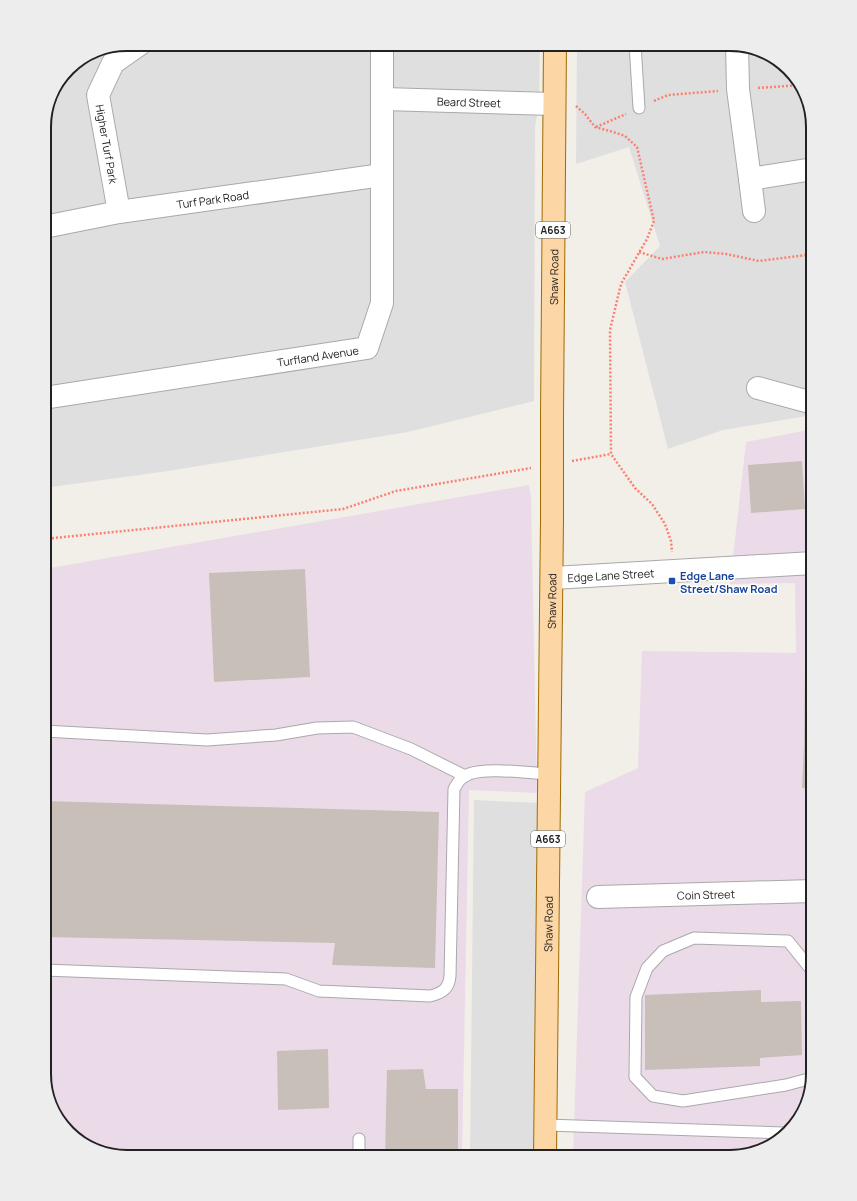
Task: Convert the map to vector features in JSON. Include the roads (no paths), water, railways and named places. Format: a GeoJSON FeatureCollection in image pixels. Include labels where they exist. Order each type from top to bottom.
{"type":"FeatureCollection","features":[{"type":"Feature","properties":{"kind":"main road","name":"Shaw Road"},"geometry":{"type":"LineString","coordinates":[[545,1150],[548,774],[553,578],[552,416],[546,104],[554,51]]}},
{"type":"Feature","properties":{"kind":"street","name":"Higher Turf Park"},"geometry":{"type":"LineString","coordinates":[[119,212],[98,95],[113,63],[130,51]]}},
{"type":"Feature","properties":{"kind":"street","name":"Turfland Avenue"},"geometry":{"type":"LineString","coordinates":[[51,397],[367,348],[382,303],[382,175],[384,99],[382,51]]}},
{"type":"Feature","properties":{"kind":"street"},"geometry":{"type":"LineString","coordinates":[[737,51],[738,89],[754,211]]}},
{"type":"Feature","properties":{"kind":"street","name":"Beard Street"},"geometry":{"type":"LineString","coordinates":[[384,99],[546,104]]}},
{"type":"Feature","properties":{"kind":"street"},"geometry":{"type":"LineString","coordinates":[[750,179],[806,170]]}},
{"type":"Feature","properties":{"kind":"street","name":"Turf Park Road"},"geometry":{"type":"LineString","coordinates":[[51,226],[119,212],[382,175]]}},
{"type":"Feature","properties":{"kind":"street"},"geometry":{"type":"LineString","coordinates":[[758,388],[806,402]]}},
{"type":"Feature","properties":{"kind":"street","name":"Edge Lane Street"},"geometry":{"type":"LineString","coordinates":[[553,578],[806,563]]}},
{"type":"Feature","properties":{"kind":"street","name":"Coin Street"},"geometry":{"type":"LineString","coordinates":[[598,897],[806,891]]}},
{"type":"Feature","properties":{"kind":"lane"},"geometry":{"type":"LineString","coordinates":[[635,51],[639,108]]}},
{"type":"Feature","properties":{"kind":"lane"},"geometry":{"type":"LineString","coordinates":[[51,731],[207,740],[276,735],[318,728],[352,727],[411,749],[465,776]]}},
{"type":"Feature","properties":{"kind":"lane"},"geometry":{"type":"LineString","coordinates":[[51,970],[286,980],[319,990],[430,996],[439,994],[447,987],[450,976],[454,789],[458,780],[471,773],[490,771],[548,774]]}},
{"type":"Feature","properties":{"kind":"lane"},"geometry":{"type":"LineString","coordinates":[[805,1080],[786,1085],[683,1101],[654,1096],[635,1077],[635,1021],[636,997],[648,968],[663,951],[694,938],[788,941],[806,963]]}},
{"type":"Feature","properties":{"kind":"lane"},"geometry":{"type":"LineString","coordinates":[[546,1125],[778,1133]]}},
{"type":"Feature","properties":{"kind":"lane"},"geometry":{"type":"LineString","coordinates":[[359,1139],[359,1150]]}},
{"type":"Feature","properties":{"kind":"place","name":"Edge Lane Street/Shaw Road"},"geometry":{"type":"Point","coordinates":[672,581]}}]}
